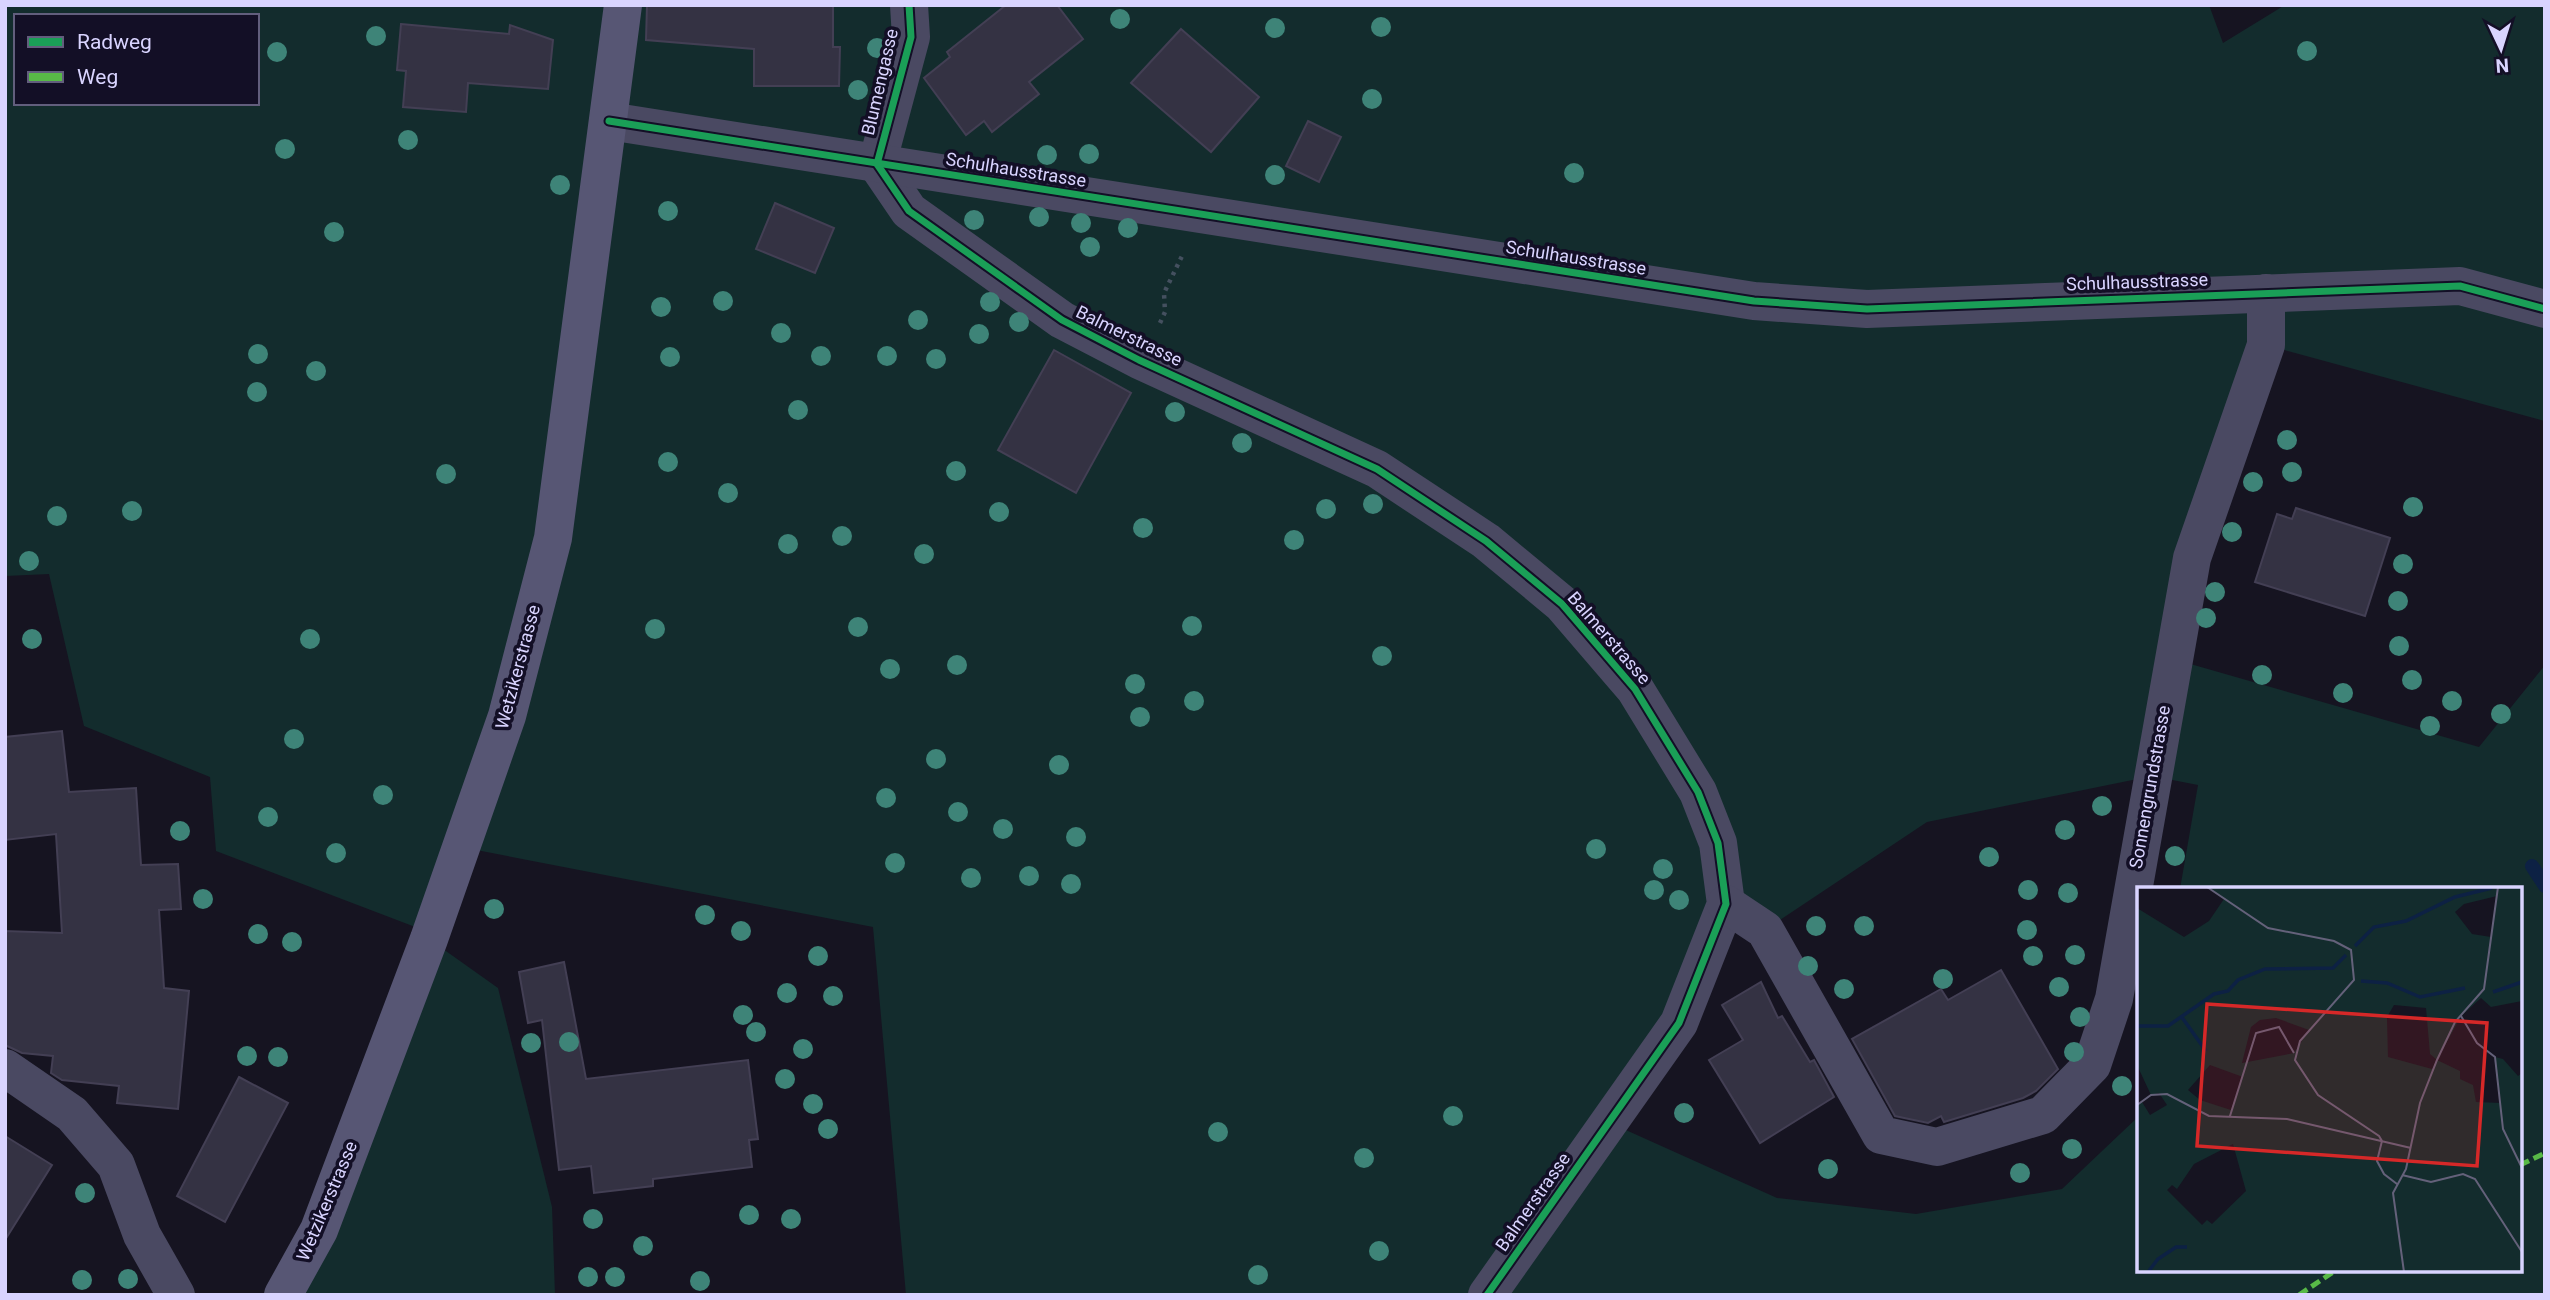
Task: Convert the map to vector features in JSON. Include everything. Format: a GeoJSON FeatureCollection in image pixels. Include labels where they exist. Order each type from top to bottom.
{"type":"FeatureCollection","features":[{"type":"Feature","properties":{"kind":"street","name":"Wetzikerstrasse"},"geometry":{"type":"LineString","coordinates":[[283,1295],[319,1230],[429,939],[506,716],[553,538],[623,5]]}},
{"type":"Feature","properties":{"kind":"street","name":"Blumengasse"},"geometry":{"type":"LineString","coordinates":[[877,164],[911,37],[909,5]]}},
{"type":"Feature","properties":{"kind":"street","name":"Schulhausstrasse"},"geometry":{"type":"LineString","coordinates":[[609,121],[1754,300],[1867,309],[2460,286],[2545,309]]}},
{"type":"Feature","properties":{"kind":"street","name":"Balmerstrasse"},"geometry":{"type":"LineString","coordinates":[[877,164],[909,211],[1062,320],[1139,360],[1377,469],[1486,541],[1562,604],[1635,689],[1698,792],[1718,842],[1726,904],[1679,1023],[1487,1295]]}},
{"type":"Feature","properties":{"kind":"street","name":"Sonnengrundstrasse"},"geometry":{"type":"LineString","coordinates":[[1726,904],[1765,930],[1881,1135],[1937,1147],[2043,1115],[2092,1066],[2114,999],[2192,558],[2266,345],[2266,293]]}},
{"type":"Feature","properties":{"kind":"street"},"geometry":{"type":"LineString","coordinates":[[5,1068],[72,1114],[117,1165],[142,1235],[176,1295]]}},
{"type":"Feature","properties":{"kind":"path"},"geometry":{"type":"LineString","coordinates":[[1139,360],[1166,312],[1164,293],[1202,215]]}},
{"type":"Feature","properties":{"kind":"green space"},"geometry":{"type":"Polygon","coordinates":[[[5,5],[2209,5],[2223,43],[2285,5],[2545,5],[2545,421],[2266,345],[2173,659],[2479,747],[2545,665],[2545,1295],[906,1295],[873,927],[461,847],[431,933],[216,851],[210,777],[84,726],[49,574],[5,576],[5,5]],[[2152,776],[1927,822],[1765,930],[1726,905],[1608,1122],[1777,1198],[1916,1214],[2062,1189],[2137,1118],[2137,1272],[2522,1272],[2522,887],[2180,887],[2198,785],[2152,776]]]}},
{"type":"Feature","properties":{"kind":"green space"},"geometry":{"type":"Polygon","coordinates":[[[429,939],[498,988],[552,1207],[555,1295],[283,1295],[429,939]]]}},
{"type":"Feature","properties":{"kind":"building"},"geometry":{"type":"Polygon","coordinates":[[[647,5],[833,5],[833,47],[840,47],[839,86],[754,86],[754,49],[646,40],[647,5]]]}},
{"type":"Feature","properties":{"kind":"building"},"geometry":{"type":"Polygon","coordinates":[[[1006,5],[1057,5],[1083,39],[1029,82],[1039,94],[992,132],[984,121],[966,135],[924,78],[950,57],[947,52],[1006,5]]]}},
{"type":"Feature","properties":{"kind":"building"},"geometry":{"type":"Polygon","coordinates":[[[401,24],[509,34],[510,25],[553,40],[548,89],[468,83],[466,112],[403,107],[406,71],[397,70],[401,24]]]}},
{"type":"Feature","properties":{"kind":"building"},"geometry":{"type":"Polygon","coordinates":[[[1181,29],[1259,97],[1211,152],[1131,83],[1181,29]]]}},
{"type":"Feature","properties":{"kind":"building"},"geometry":{"type":"Polygon","coordinates":[[[1308,121],[1341,137],[1319,182],[1286,166],[1308,121]]]}},
{"type":"Feature","properties":{"kind":"building"},"geometry":{"type":"Polygon","coordinates":[[[775,203],[834,228],[815,273],[756,249],[775,203]]]}},
{"type":"Feature","properties":{"kind":"building"},"geometry":{"type":"Polygon","coordinates":[[[1054,350],[1131,393],[1076,493],[998,450],[1054,350]]]}},
{"type":"Feature","properties":{"kind":"building"},"geometry":{"type":"Polygon","coordinates":[[[2296,508],[2390,538],[2365,616],[2255,582],[2277,514],[2292,519],[2296,508]]]}},
{"type":"Feature","properties":{"kind":"building"},"geometry":{"type":"Polygon","coordinates":[[[62,731],[69,792],[136,788],[141,865],[178,864],[181,909],[159,910],[164,988],[189,991],[178,1109],[117,1103],[119,1086],[62,1080],[51,1073],[53,1056],[22,1053],[5,1045],[5,931],[62,933],[56,834],[5,840],[5,737],[62,731]]]}},
{"type":"Feature","properties":{"kind":"building"},"geometry":{"type":"Polygon","coordinates":[[[564,962],[586,1079],[748,1060],[758,1139],[749,1140],[752,1167],[653,1179],[653,1186],[594,1193],[591,1166],[559,1170],[542,1020],[528,1023],[519,972],[564,962]]]}},
{"type":"Feature","properties":{"kind":"building"},"geometry":{"type":"Polygon","coordinates":[[[2001,970],[2058,1069],[2036,1091],[2023,1098],[1944,1122],[1941,1116],[1928,1123],[1895,1116],[1852,1039],[1941,989],[1948,1000],[2001,970]]]}},
{"type":"Feature","properties":{"kind":"building"},"geometry":{"type":"Polygon","coordinates":[[[1761,982],[1778,1018],[1782,1016],[1810,1062],[1814,1060],[1834,1097],[1760,1143],[1709,1060],[1743,1040],[1722,1005],[1761,982]]]}},
{"type":"Feature","properties":{"kind":"building"},"geometry":{"type":"Polygon","coordinates":[[[239,1077],[288,1103],[225,1222],[177,1196],[239,1077]]]}},
{"type":"Feature","properties":{"kind":"building"},"geometry":{"type":"Polygon","coordinates":[[[5,1136],[52,1165],[5,1240],[5,1136]]]}},
{"type":"Feature","properties":{"kind":"waterway"},"geometry":{"type":"LineString","coordinates":[[2532,866],[2545,886]]}},
{"type":"Feature","properties":{"kind":"marked path"},"geometry":{"type":"LineString","coordinates":[[2522,1164],[2545,1153]]}},
{"type":"Feature","properties":{"kind":"marked path"},"geometry":{"type":"LineString","coordinates":[[2299,1295],[2333,1272]]}},
{"type":"Feature","properties":{"kind":"cycle path"},"geometry":{"type":"LineString","coordinates":[[909,5],[911,37],[877,164],[909,211],[1062,320],[1139,360],[1377,469],[1486,541],[1562,604],[1635,689],[1698,792],[1718,843],[1726,904],[1679,1023],[1487,1295]]}},
{"type":"Feature","properties":{"kind":"cycle path"},"geometry":{"type":"LineString","coordinates":[[609,121],[1754,301],[1867,309],[2460,286],[2545,309]]}}]}
